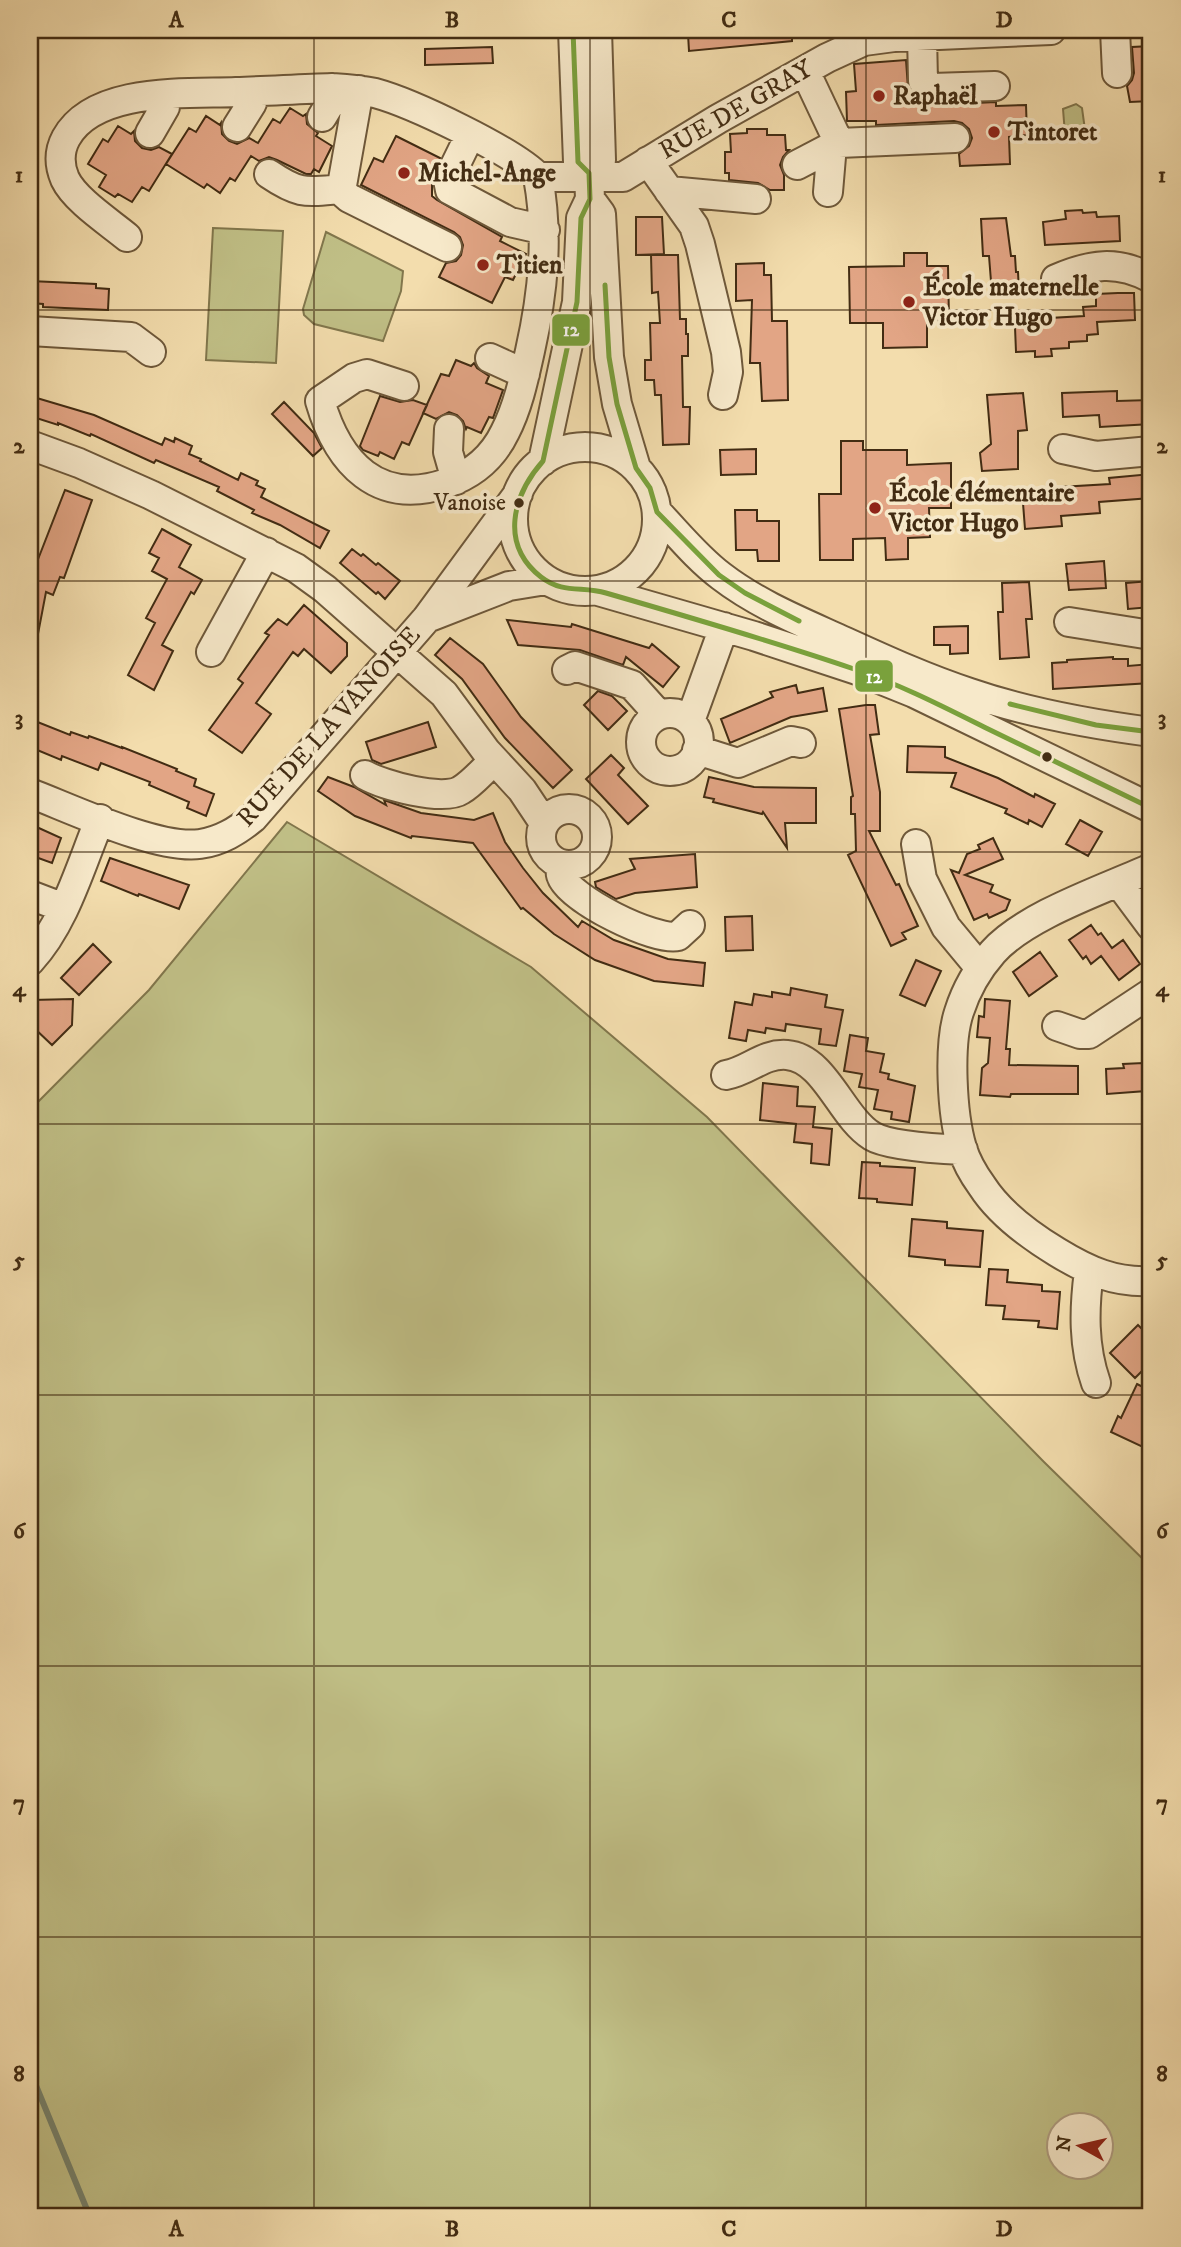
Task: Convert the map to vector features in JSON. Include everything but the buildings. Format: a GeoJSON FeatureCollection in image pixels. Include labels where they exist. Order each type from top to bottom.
{"type":"FeatureCollection","features":[{"type":"Feature","properties":{"kind":"street"},"geometry":{"type":"LineString","coordinates":[[573,30],[578,162],[590,183],[601,214],[612,383],[636,468],[650,488],[657,512],[655,539],[643,563],[621,581],[598,591]]}},
{"type":"Feature","properties":{"kind":"street"},"geometry":{"type":"LineString","coordinates":[[543,461],[577,302],[581,218],[590,183],[601,160],[597,30]]}},
{"type":"Feature","properties":{"kind":"street","name":"RUE DE GRAY"},"geometry":{"type":"LineString","coordinates":[[538,177],[590,183],[623,177],[805,71],[864,41],[922,35],[1051,30]]}},
{"type":"Feature","properties":{"kind":"street"},"geometry":{"type":"LineString","coordinates":[[1115,30],[1117,73]]}},
{"type":"Feature","properties":{"kind":"street"},"geometry":{"type":"LineString","coordinates":[[922,35],[923,81],[926,86],[995,86]]}},
{"type":"Feature","properties":{"kind":"street"},"geometry":{"type":"LineString","coordinates":[[805,71],[836,144],[828,192]]}},
{"type":"Feature","properties":{"kind":"street"},"geometry":{"type":"LineString","coordinates":[[322,117],[331,102],[345,89]]}},
{"type":"Feature","properties":{"kind":"street"},"geometry":{"type":"LineString","coordinates":[[345,89],[341,189],[349,198],[447,247]]}},
{"type":"Feature","properties":{"kind":"street"},"geometry":{"type":"LineString","coordinates":[[127,237],[75,193],[65,180],[60,153],[74,126],[88,116],[127,100],[165,95],[345,89],[400,101],[516,159],[538,177],[545,230],[540,305],[525,374],[511,420],[496,447],[471,472],[456,480],[419,490],[404,490],[377,483],[353,466],[337,445],[328,428],[320,401],[354,378],[368,374],[404,386]]}},
{"type":"Feature","properties":{"kind":"street"},"geometry":{"type":"LineString","coordinates":[[237,127],[252,103],[251,92]]}},
{"type":"Feature","properties":{"kind":"street"},"geometry":{"type":"LineString","coordinates":[[150,133],[165,107],[165,95]]}},
{"type":"Feature","properties":{"kind":"street"},"geometry":{"type":"LineString","coordinates":[[470,135],[449,180],[450,190],[510,222],[545,230]]}},
{"type":"Feature","properties":{"kind":"street"},"geometry":{"type":"LineString","coordinates":[[797,165],[836,144],[955,138]]}},
{"type":"Feature","properties":{"kind":"street"},"geometry":{"type":"LineString","coordinates":[[648,161],[694,226],[709,275],[726,352],[728,372],[723,395]]}},
{"type":"Feature","properties":{"kind":"street"},"geometry":{"type":"LineString","coordinates":[[269,174],[288,187],[302,192],[341,189]]}},
{"type":"Feature","properties":{"kind":"street"},"geometry":{"type":"LineString","coordinates":[[669,191],[756,199]]}},
{"type":"Feature","properties":{"kind":"street"},"geometry":{"type":"LineString","coordinates":[[1056,279],[1093,266],[1128,270],[1151,278]]}},
{"type":"Feature","properties":{"kind":"street"},"geometry":{"type":"LineString","coordinates":[[30,331],[131,337],[151,352]]}},
{"type":"Feature","properties":{"kind":"street"},"geometry":{"type":"LineString","coordinates":[[490,358],[525,374]]}},
{"type":"Feature","properties":{"kind":"street"},"geometry":{"type":"LineString","coordinates":[[449,429],[448,452],[456,480]]}},
{"type":"Feature","properties":{"kind":"street"},"geometry":{"type":"LineString","coordinates":[[636,468],[615,454],[591,447],[565,450],[543,461],[530,472],[518,494],[513,524],[518,546],[529,565],[546,580],[562,588],[580,592],[598,591],[724,627],[807,652],[914,693],[1151,808],[1151,780]]}},
{"type":"Feature","properties":{"kind":"street"},"geometry":{"type":"LineString","coordinates":[[1063,449],[1096,456],[1151,451]]}},
{"type":"Feature","properties":{"kind":"street"},"geometry":{"type":"LineString","coordinates":[[31,451],[79,463],[151,495],[296,568],[325,589],[444,694],[494,761],[522,790],[544,823]]}},
{"type":"Feature","properties":{"kind":"street","name":"RUE DE LA VANOISE"},"geometry":{"type":"LineString","coordinates":[[30,793],[173,844],[197,844],[218,839],[242,827],[253,818],[427,618],[518,494]]}},
{"type":"Feature","properties":{"kind":"street"},"geometry":{"type":"LineString","coordinates":[[657,512],[697,555],[745,593],[772,609],[907,670],[1006,703],[1096,725],[1151,732]]}},
{"type":"Feature","properties":{"kind":"street"},"geometry":{"type":"LineString","coordinates":[[211,652],[266,552]]}},
{"type":"Feature","properties":{"kind":"street","name":"RUE DE LA VANOISE"},"geometry":{"type":"LineString","coordinates":[[427,618],[509,586],[546,580]]}},
{"type":"Feature","properties":{"kind":"street"},"geometry":{"type":"LineString","coordinates":[[1069,622],[1151,635]]}},
{"type":"Feature","properties":{"kind":"street"},"geometry":{"type":"LineString","coordinates":[[690,721],[724,627]]}},
{"type":"Feature","properties":{"kind":"street"},"geometry":{"type":"LineString","coordinates":[[567,670],[575,666],[632,685],[659,715]]}},
{"type":"Feature","properties":{"kind":"street"},"geometry":{"type":"LineString","coordinates":[[672,713],[690,721],[698,735],[698,750],[686,766],[677,770],[658,769],[650,763],[641,747],[641,737],[650,720],[672,713]]}},
{"type":"Feature","properties":{"kind":"street"},"geometry":{"type":"LineString","coordinates":[[698,750],[738,763],[790,741],[802,743]]}},
{"type":"Feature","properties":{"kind":"street"},"geometry":{"type":"LineString","coordinates":[[365,775],[377,782],[413,790],[452,794],[461,790],[494,761]]}},
{"type":"Feature","properties":{"kind":"street"},"geometry":{"type":"LineString","coordinates":[[30,772],[134,812],[143,823],[148,837]]}},
{"type":"Feature","properties":{"kind":"street"},"geometry":{"type":"LineString","coordinates":[[556,812],[580,812],[593,823],[597,839],[591,855],[577,864],[561,864],[547,855],[542,848],[541,831],[544,823],[556,812]]}},
{"type":"Feature","properties":{"kind":"street"},"geometry":{"type":"LineString","coordinates":[[30,961],[41,948],[64,908],[100,819]]}},
{"type":"Feature","properties":{"kind":"street"},"geometry":{"type":"LineString","coordinates":[[916,844],[922,879],[946,927],[981,968]]}},
{"type":"Feature","properties":{"kind":"street"},"geometry":{"type":"LineString","coordinates":[[561,864],[561,876],[567,885],[599,911],[666,937],[678,936],[690,925]]}},
{"type":"Feature","properties":{"kind":"street"},"geometry":{"type":"LineString","coordinates":[[1151,868],[1020,929],[999,947],[981,968],[967,991],[955,1027],[953,1062],[955,1110],[963,1150],[982,1186],[1007,1216],[1053,1250],[1090,1271],[1124,1281],[1151,1281]]}},
{"type":"Feature","properties":{"kind":"street"},"geometry":{"type":"LineString","coordinates":[[1118,883],[1151,926]]}},
{"type":"Feature","properties":{"kind":"street"},"geometry":{"type":"LineString","coordinates":[[30,895],[64,908]]}},
{"type":"Feature","properties":{"kind":"street"},"geometry":{"type":"LineString","coordinates":[[1057,1026],[1080,1034],[1089,1034],[1151,993]]}},
{"type":"Feature","properties":{"kind":"street"},"geometry":{"type":"LineString","coordinates":[[726,1075],[736,1073],[765,1057],[791,1055],[806,1061],[815,1070],[861,1127],[873,1137],[941,1149],[963,1150]]}},
{"type":"Feature","properties":{"kind":"street"},"geometry":{"type":"LineString","coordinates":[[1090,1271],[1084,1328],[1096,1383]]}},
{"type":"Feature","properties":{"kind":"shaded area"},"geometry":{"type":"Polygon","coordinates":[[[1076,104],[1082,108],[1085,130],[1070,139],[1065,134],[1063,109],[1076,104]]]}},
{"type":"Feature","properties":{"kind":"shaded area"},"geometry":{"type":"Polygon","coordinates":[[[213,228],[283,231],[276,363],[206,360],[213,228]]]}},
{"type":"Feature","properties":{"kind":"shaded area"},"geometry":{"type":"Polygon","coordinates":[[[326,232],[403,271],[401,291],[383,341],[314,324],[304,315],[303,309],[326,232]]]}},
{"type":"Feature","properties":{"kind":"shaded area"},"geometry":{"type":"Polygon","coordinates":[[[287,822],[531,967],[707,1117],[1044,1462],[1151,1567],[1151,2217],[30,2217],[30,1110],[149,990],[287,822]]]}},
{"type":"Feature","properties":{"kind":"waterway"},"geometry":{"type":"LineString","coordinates":[[30,2071],[90,2217]]}},
{"type":"Feature","properties":{"kind":"transit line","name":"12"},"geometry":{"type":"LineString","coordinates":[[573,30],[578,162],[589,173],[590,199],[581,218],[577,302],[543,461],[524,489],[515,519],[519,550],[528,564],[541,577],[557,586],[597,591],[637,602],[887,681],[1151,808]]}},
{"type":"Feature","properties":{"kind":"transit line","name":"12"},"geometry":{"type":"LineString","coordinates":[[605,285],[609,357],[617,404],[636,468],[650,488],[657,512],[719,575],[745,593],[799,621]]}},
{"type":"Feature","properties":{"kind":"transit line","name":"12"},"geometry":{"type":"LineString","coordinates":[[1010,704],[1096,725],[1151,732]]}},
{"type":"Feature","properties":{"kind":"place","name":"Raphaël"},"geometry":{"type":"Point","coordinates":[879,96]}},
{"type":"Feature","properties":{"kind":"place","name":"Tintoret"},"geometry":{"type":"Point","coordinates":[994,132]}},
{"type":"Feature","properties":{"kind":"place","name":"Michel-Ange"},"geometry":{"type":"Point","coordinates":[404,173]}},
{"type":"Feature","properties":{"kind":"place","name":"Titien"},"geometry":{"type":"Point","coordinates":[483,265]}},
{"type":"Feature","properties":{"kind":"place","name":"École maternelle Victor Hugo"},"geometry":{"type":"Point","coordinates":[909,302]}},
{"type":"Feature","properties":{"kind":"place","name":"Vanoise"},"geometry":{"type":"Point","coordinates":[519,503]}},
{"type":"Feature","properties":{"kind":"place","name":"École élémentaire Victor Hugo"},"geometry":{"type":"Point","coordinates":[875,508]}}]}
